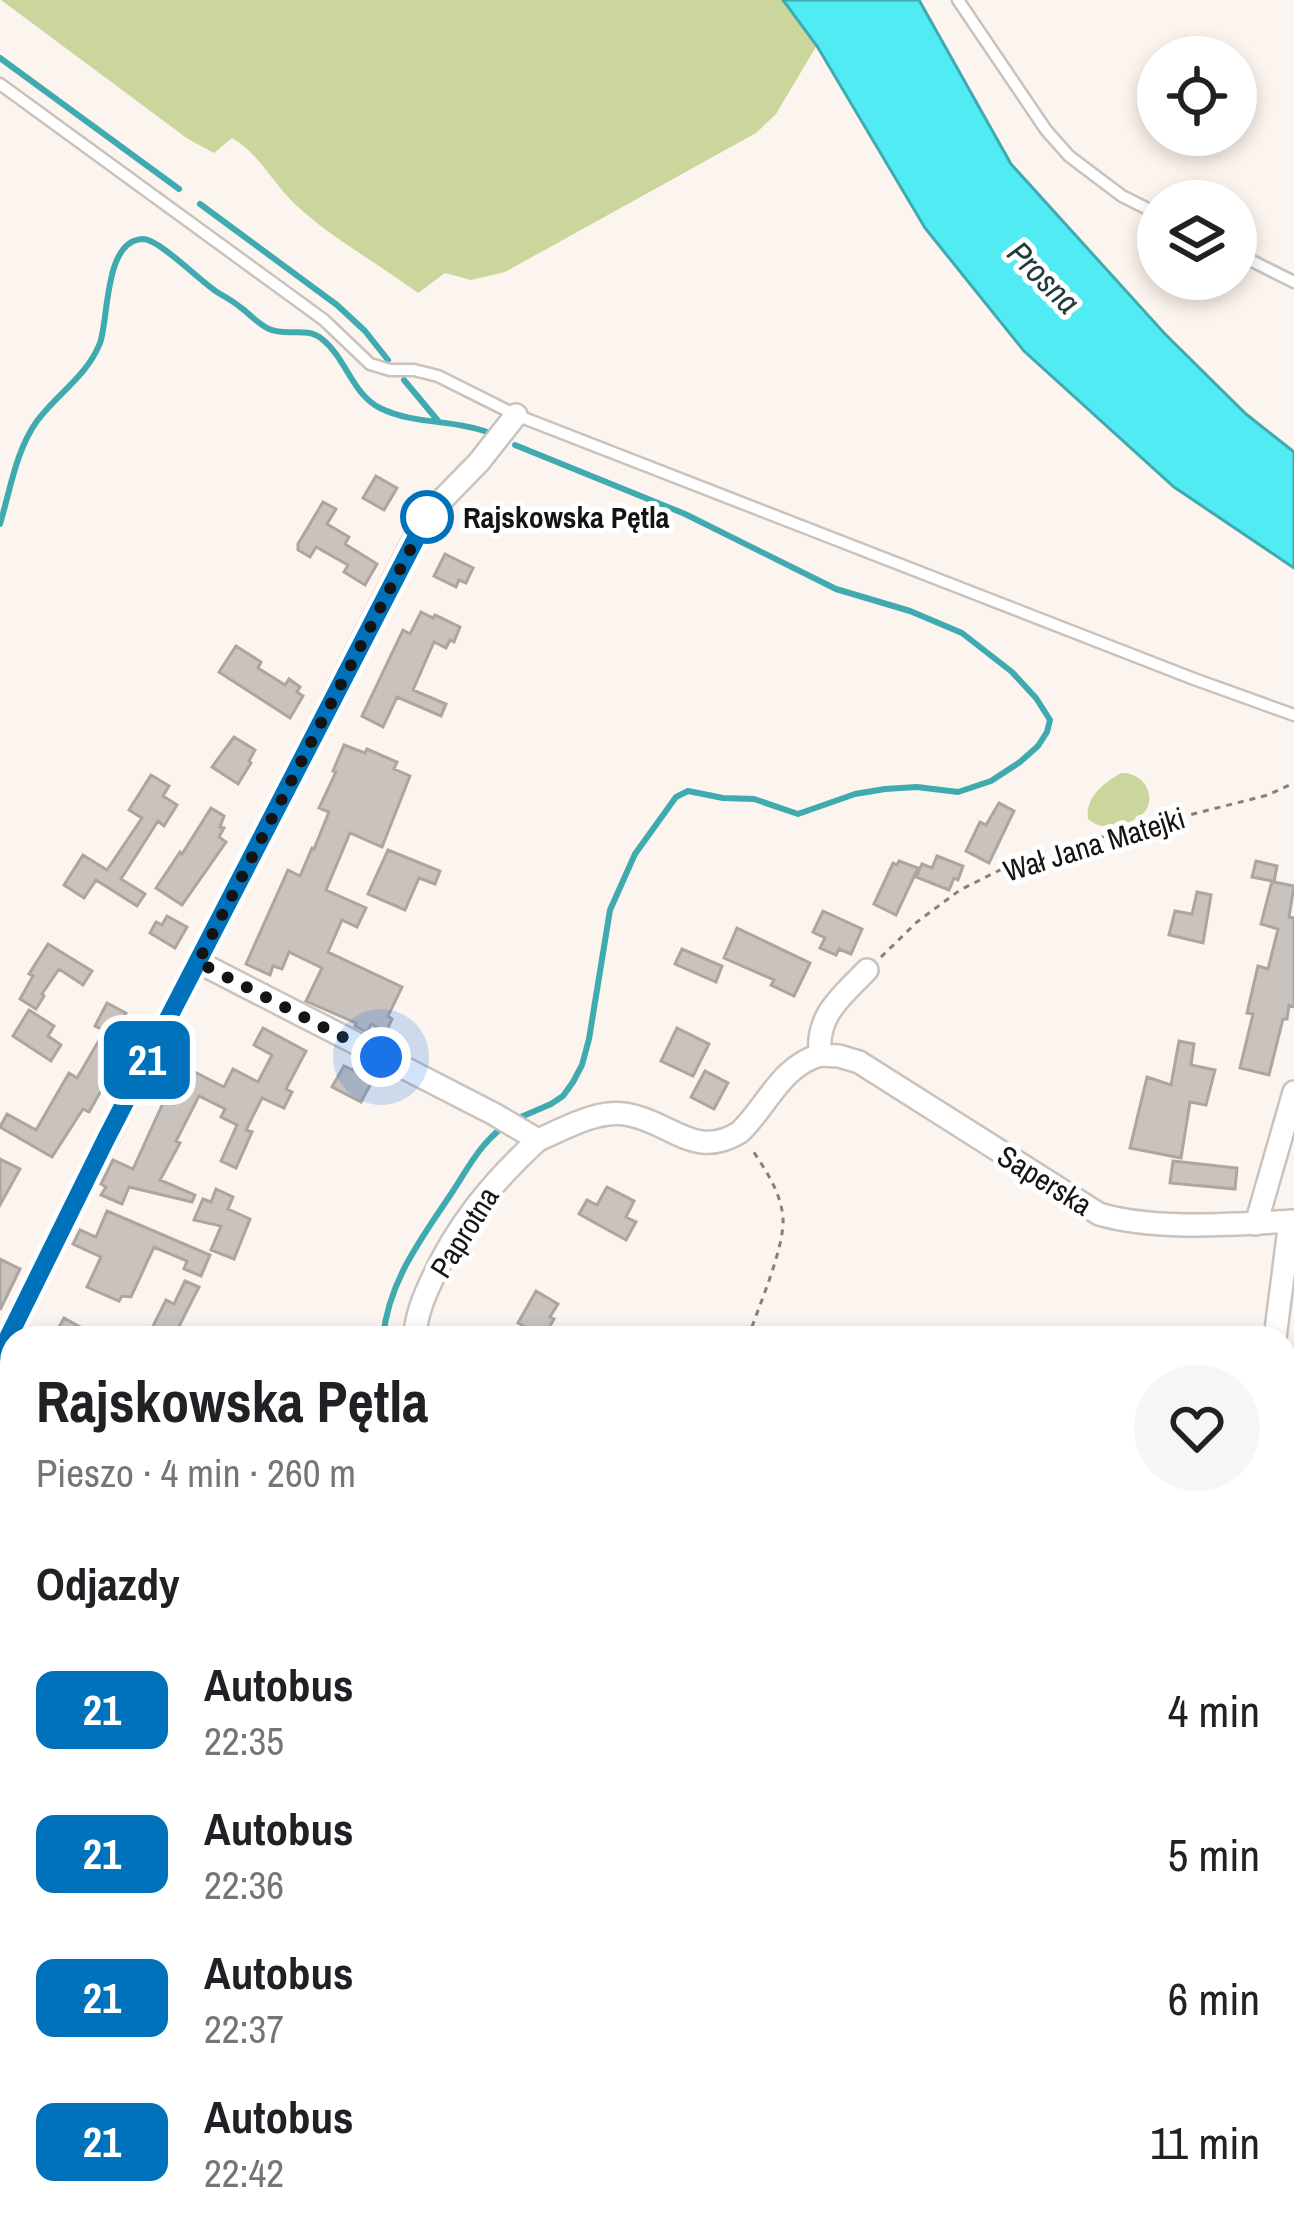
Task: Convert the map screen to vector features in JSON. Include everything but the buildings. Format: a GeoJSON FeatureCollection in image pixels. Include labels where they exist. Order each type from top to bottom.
{"type":"FeatureCollection","features":[{"type":"Feature","properties":{"kind":"street"},"geometry":{"type":"LineString","coordinates":[[14,1326],[416,536],[436,506],[516,415]]}},
{"type":"Feature","properties":{"kind":"street"},"geometry":{"type":"LineString","coordinates":[[198,962],[530,1136],[612,1114],[631,1115],[706,1144],[740,1132],[789,1070],[820,1055],[818,1037],[823,1022],[867,970]]}},
{"type":"Feature","properties":{"kind":"street","name":"Saperska"},"geometry":{"type":"LineString","coordinates":[[820,1055],[859,1062],[1099,1214],[1140,1222],[1292,1221]]}},
{"type":"Feature","properties":{"kind":"street"},"geometry":{"type":"LineString","coordinates":[[1256,1224],[1294,1092]]}},
{"type":"Feature","properties":{"kind":"street","name":"Paprotna"},"geometry":{"type":"LineString","coordinates":[[417,1326],[422,1302],[443,1254],[530,1136]]}},
{"type":"Feature","properties":{"kind":"street"},"geometry":{"type":"LineString","coordinates":[[1277,1326],[1292,1221]]}},
{"type":"Feature","properties":{"kind":"lane"},"geometry":{"type":"LineString","coordinates":[[958,0],[1046,130],[1069,156],[1137,204]]}},
{"type":"Feature","properties":{"kind":"lane"},"geometry":{"type":"LineString","coordinates":[[0,84],[324,320],[370,364],[438,376],[516,415],[1294,715]]}},
{"type":"Feature","properties":{"kind":"lane"},"geometry":{"type":"LineString","coordinates":[[1257,263],[1294,281]]}},
{"type":"Feature","properties":{"kind":"path","name":"Wał Jana Matejki"},"geometry":{"type":"LineString","coordinates":[[867,970],[917,922],[960,890],[1006,867],[1059,848],[1268,795],[1294,783]]}},
{"type":"Feature","properties":{"kind":"path"},"geometry":{"type":"LineString","coordinates":[[740,1132],[778,1195],[783,1220],[752,1326]]}},
{"type":"Feature","properties":{"kind":"green space"},"geometry":{"type":"Polygon","coordinates":[[[1,0],[783,0],[817,45],[776,114],[756,133],[505,272],[471,280],[445,273],[418,293],[310,217],[242,144],[232,138],[214,153],[188,139],[1,0]]]}},
{"type":"Feature","properties":{"kind":"green space"},"geometry":{"type":"Polygon","coordinates":[[[1121,773],[1144,783],[1148,806],[1131,821],[1095,824],[1088,819],[1093,797],[1121,773]]]}},
{"type":"Feature","properties":{"kind":"water","name":"Prosna"},"geometry":{"type":"Polygon","coordinates":[[[783,0],[919,0],[1011,164],[1165,334],[1246,414],[1294,452],[1294,568],[1174,487],[1024,351],[925,228],[817,46],[783,0]]]}},
{"type":"Feature","properties":{"kind":"waterway"},"geometry":{"type":"LineString","coordinates":[[0,58],[179,189]]}},
{"type":"Feature","properties":{"kind":"waterway"},"geometry":{"type":"LineString","coordinates":[[200,204],[337,305],[388,360]]}},
{"type":"Feature","properties":{"kind":"waterway"},"geometry":{"type":"LineString","coordinates":[[0,524],[30,432],[94,355],[115,266],[130,243],[143,239],[169,253],[265,327],[322,339],[362,394],[380,408],[487,432]]}},
{"type":"Feature","properties":{"kind":"waterway"},"geometry":{"type":"LineString","coordinates":[[404,380],[439,422]]}},
{"type":"Feature","properties":{"kind":"waterway"},"geometry":{"type":"LineString","coordinates":[[514,1120],[563,1096],[582,1065],[610,910],[635,854],[676,797],[688,791],[754,799],[798,814],[885,789],[958,792],[991,781],[1020,762],[1038,746],[1050,720],[1012,672],[962,633],[910,611],[836,589],[685,514],[515,445]]}},
{"type":"Feature","properties":{"kind":"waterway"},"geometry":{"type":"LineString","coordinates":[[385,1326],[392,1298],[428,1228],[474,1158],[503,1127]]}},
{"type":"Feature","properties":{"kind":"bus line","name":"21"},"geometry":{"type":"LineString","coordinates":[[14,1326],[427,517]]}},
{"type":"Feature","properties":{"kind":"place","name":"Rajskowska Pętla"},"geometry":{"type":"Point","coordinates":[427,517]}},
{"type":"Feature","properties":{"kind":"route"},"geometry":{"type":"LineString","coordinates":[[381,1057],[198,962],[427,517]]}}]}
